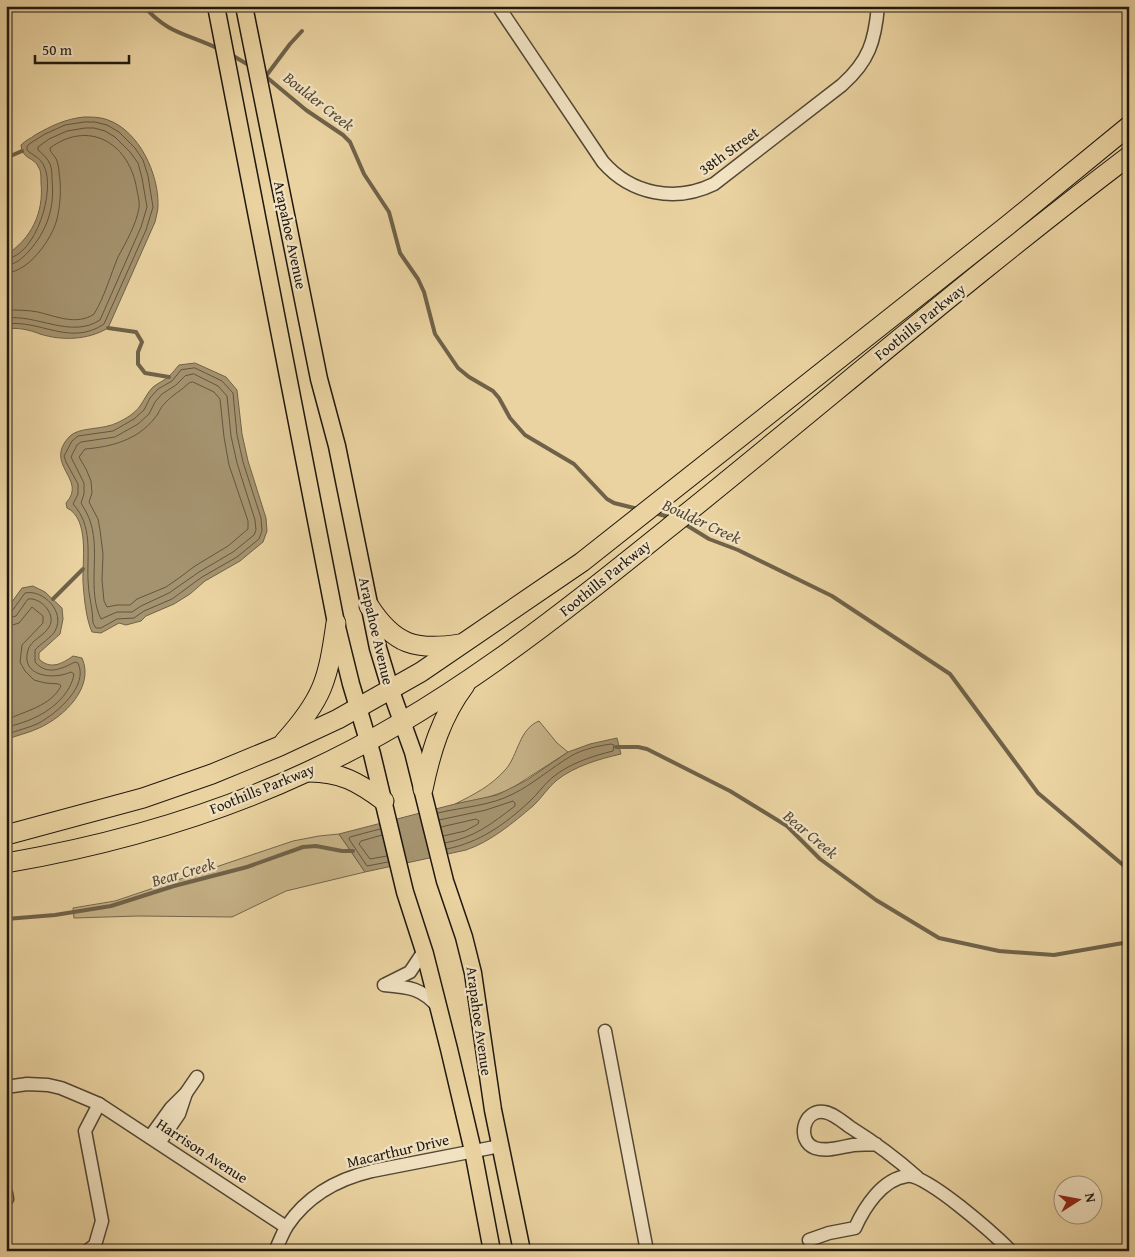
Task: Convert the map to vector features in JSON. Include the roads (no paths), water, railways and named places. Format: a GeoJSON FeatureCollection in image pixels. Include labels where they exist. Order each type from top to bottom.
{"type":"FeatureCollection","features":[{"type":"Feature","properties":{"kind":"highway","name":"Foothills Parkway"},"geometry":{"type":"LineString","coordinates":[[6,835],[166,791],[212,774],[280,746],[391,691],[582,562],[1015,219],[1129,126]]}},
{"type":"Feature","properties":{"kind":"highway","name":"Foothills Parkway"},"geometry":{"type":"LineString","coordinates":[[6,863],[71,851],[146,832],[222,806],[307,772],[368,741],[469,679],[534,634],[611,573],[1007,251],[1129,156]]}},
{"type":"Feature","properties":{"kind":"highway"},"geometry":{"type":"LineString","coordinates":[[369,606],[384,627],[402,640],[418,646],[434,647],[464,643]]}},
{"type":"Feature","properties":{"kind":"highway"},"geometry":{"type":"LineString","coordinates":[[280,746],[308,714],[321,691],[330,663],[336,623]]}},
{"type":"Feature","properties":{"kind":"highway"},"geometry":{"type":"LineString","coordinates":[[423,789],[437,733],[451,705],[469,679]]}},
{"type":"Feature","properties":{"kind":"highway"},"geometry":{"type":"LineString","coordinates":[[307,772],[326,772],[347,777],[361,784],[384,801]]}},
{"type":"Feature","properties":{"kind":"main road","name":"Arapahoe Avenue"},"geometry":{"type":"LineString","coordinates":[[216,6],[336,623],[384,801],[399,867],[439,1009],[473,1151],[492,1251]]}},
{"type":"Feature","properties":{"kind":"main road","name":"Arapahoe Avenue"},"geometry":{"type":"LineString","coordinates":[[244,6],[319,379],[337,446],[378,648],[413,752],[439,859],[464,937],[474,980],[488,1081],[522,1251]]}},
{"type":"Feature","properties":{"kind":"street","name":"38th Street"},"geometry":{"type":"LineString","coordinates":[[498,6],[606,166],[618,177],[633,186],[664,194],[696,191],[714,184],[850,78],[863,63],[871,48],[878,6]]}},
{"type":"Feature","properties":{"kind":"street"},"geometry":{"type":"LineString","coordinates":[[424,951],[410,972],[384,985],[415,990],[428,997],[439,1009]]}},
{"type":"Feature","properties":{"kind":"street"},"geometry":{"type":"LineString","coordinates":[[605,1031],[647,1251]]}},
{"type":"Feature","properties":{"kind":"street"},"geometry":{"type":"LineString","coordinates":[[155,1140],[174,1103],[186,1093],[197,1077]]}},
{"type":"Feature","properties":{"kind":"street","name":"Harrison Avenue"},"geometry":{"type":"LineString","coordinates":[[6,1087],[27,1084],[48,1085],[61,1088],[99,1104],[286,1227]]}},
{"type":"Feature","properties":{"kind":"street"},"geometry":{"type":"LineString","coordinates":[[94,1249],[102,1221],[85,1131],[99,1104]]}},
{"type":"Feature","properties":{"kind":"street"},"geometry":{"type":"LineString","coordinates":[[876,1144],[839,1148],[814,1148],[808,1142],[804,1133],[805,1123],[808,1117],[816,1112],[825,1112],[835,1117],[876,1144],[917,1177],[951,1200],[985,1226],[1011,1251]]}},
{"type":"Feature","properties":{"kind":"street","name":"Macarthur Drive"},"geometry":{"type":"LineString","coordinates":[[275,1251],[286,1227],[310,1200],[346,1178],[372,1171],[500,1146]]}},
{"type":"Feature","properties":{"kind":"street"},"geometry":{"type":"LineString","coordinates":[[809,1240],[829,1232],[855,1228],[875,1194],[898,1179],[908,1176],[917,1177]]}},
{"type":"Feature","properties":{"kind":"water"},"geometry":{"type":"Polygon","coordinates":[[[84,117],[108,120],[129,134],[138,144],[151,168],[155,181],[158,206],[155,222],[108,328],[92,335],[75,338],[57,338],[24,329],[6,329],[6,255],[15,249],[29,233],[38,215],[41,194],[40,169],[34,161],[26,156],[21,145],[35,135],[64,121],[84,117]]]}},
{"type":"Feature","properties":{"kind":"water"},"geometry":{"type":"Polygon","coordinates":[[[195,363],[226,377],[237,390],[242,434],[248,461],[266,518],[267,531],[263,542],[240,561],[205,581],[190,594],[174,604],[146,616],[141,621],[126,625],[119,623],[101,633],[92,632],[84,594],[82,531],[79,521],[67,508],[66,503],[71,494],[72,486],[62,464],[62,447],[69,437],[79,431],[112,425],[128,417],[138,409],[153,387],[167,378],[179,365],[195,363]]]}},
{"type":"Feature","properties":{"kind":"water"},"geometry":{"type":"Polygon","coordinates":[[[33,586],[45,592],[62,608],[63,619],[60,634],[39,653],[39,659],[47,664],[56,665],[73,656],[82,658],[85,669],[84,680],[75,700],[49,723],[6,740],[6,615],[9,606],[22,588],[33,586]]]}},
{"type":"Feature","properties":{"kind":"water"},"geometry":{"type":"Polygon","coordinates":[[[617,738],[621,754],[587,764],[564,775],[533,806],[509,825],[475,847],[365,872],[339,834],[497,795],[527,780],[568,752],[590,744],[617,738]]]}},
{"type":"Feature","properties":{"kind":"waterway","name":"Boulder Creek"},"geometry":{"type":"LineString","coordinates":[[144,6],[170,28],[219,49]]}},
{"type":"Feature","properties":{"kind":"waterway"},"geometry":{"type":"LineString","coordinates":[[266,76],[302,31]]}},
{"type":"Feature","properties":{"kind":"waterway","name":"Boulder Creek"},"geometry":{"type":"LineString","coordinates":[[230,54],[252,67]]}},
{"type":"Feature","properties":{"kind":"waterway","name":"Boulder Creek"},"geometry":{"type":"LineString","coordinates":[[264,75],[306,110],[343,135],[350,142],[364,174],[389,212],[400,253],[418,279],[424,292],[435,334],[458,368],[493,391],[510,418],[525,435],[574,464],[607,499],[614,503],[638,509]]}},
{"type":"Feature","properties":{"kind":"waterway"},"geometry":{"type":"LineString","coordinates":[[6,158],[22,151]]}},
{"type":"Feature","properties":{"kind":"waterway"},"geometry":{"type":"LineString","coordinates":[[108,328],[136,332],[142,342],[138,352],[138,364],[145,373],[169,377]]}},
{"type":"Feature","properties":{"kind":"waterway","name":"Boulder Creek"},"geometry":{"type":"LineString","coordinates":[[655,513],[672,518]]}},
{"type":"Feature","properties":{"kind":"waterway","name":"Boulder Creek"},"geometry":{"type":"LineString","coordinates":[[683,523],[709,539],[738,550],[832,596],[950,674],[1038,793],[1129,870]]}},
{"type":"Feature","properties":{"kind":"waterway"},"geometry":{"type":"LineString","coordinates":[[53,599],[83,569]]}},
{"type":"Feature","properties":{"kind":"waterway","name":"Bear Creek"},"geometry":{"type":"LineString","coordinates":[[616,747],[647,749],[730,791],[787,826],[820,859],[876,900],[939,938],[999,951],[1054,955],[1129,942]]}},
{"type":"Feature","properties":{"kind":"waterway","name":"Bear Creek"},"geometry":{"type":"LineString","coordinates":[[6,919],[55,915],[111,906],[174,886],[247,867],[303,847],[316,846],[353,851]]}}]}
